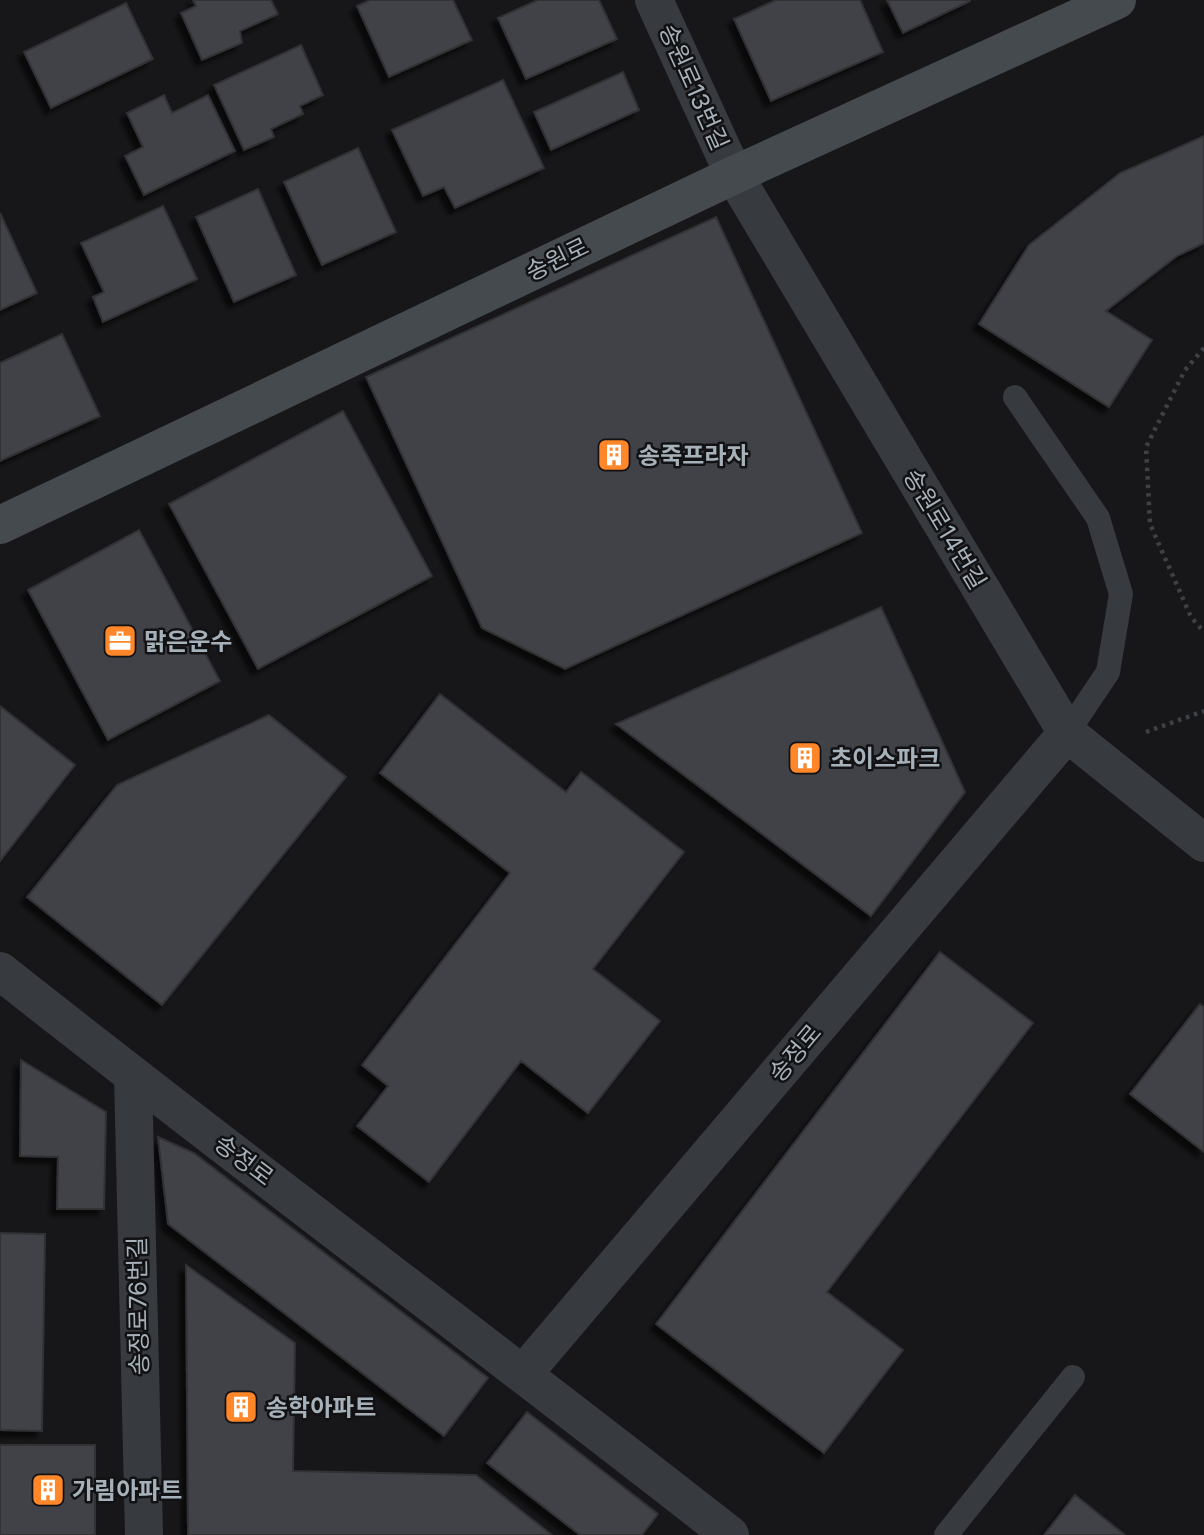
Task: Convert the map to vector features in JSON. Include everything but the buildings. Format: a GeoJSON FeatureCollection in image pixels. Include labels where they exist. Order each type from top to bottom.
{"type":"FeatureCollection","features":[{"type":"Feature","properties":{"kind":"main road","name":"송원로"},"geometry":{"type":"LineString","coordinates":[[0,526],[734,175],[1117,0]]}},
{"type":"Feature","properties":{"kind":"street","name":"송원로13번길"},"geometry":{"type":"LineString","coordinates":[[654,0],[734,175]]}},
{"type":"Feature","properties":{"kind":"street","name":"송원로14번길"},"geometry":{"type":"LineString","coordinates":[[734,175],[1067,733],[1204,843]]}},
{"type":"Feature","properties":{"kind":"street","name":"송정로"},"geometry":{"type":"LineString","coordinates":[[524,1373],[1067,733]]}},
{"type":"Feature","properties":{"kind":"street","name":"송정로"},"geometry":{"type":"LineString","coordinates":[[0,971],[133,1076],[524,1373],[730,1535]]}},
{"type":"Feature","properties":{"kind":"street","name":"송정로76번길"},"geometry":{"type":"LineString","coordinates":[[133,1076],[144,1535]]}},
{"type":"Feature","properties":{"kind":"lane"},"geometry":{"type":"LineString","coordinates":[[1015,397],[1098,518],[1121,594],[1108,672],[1067,733]]}},
{"type":"Feature","properties":{"kind":"lane"},"geometry":{"type":"LineString","coordinates":[[946,1535],[1073,1377]]}},
{"type":"Feature","properties":{"kind":"path"},"geometry":{"type":"LineString","coordinates":[[1204,348],[1185,370],[1146,447],[1150,524],[1191,617],[1204,632]]}},
{"type":"Feature","properties":{"kind":"place","name":"송죽프라자"},"geometry":{"type":"Point","coordinates":[614,455]}},
{"type":"Feature","properties":{"kind":"place","name":"맑은운수"},"geometry":{"type":"Point","coordinates":[120,641]}},
{"type":"Feature","properties":{"kind":"place","name":"초이스파크"},"geometry":{"type":"Point","coordinates":[805,758]}},
{"type":"Feature","properties":{"kind":"place","name":"송학아파트"},"geometry":{"type":"Point","coordinates":[241,1407]}},
{"type":"Feature","properties":{"kind":"place","name":"가림아파트"},"geometry":{"type":"Point","coordinates":[48,1490]}}]}
